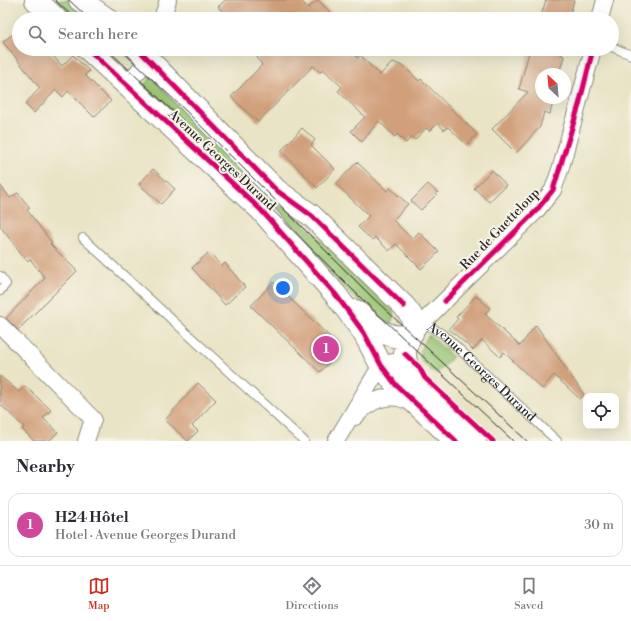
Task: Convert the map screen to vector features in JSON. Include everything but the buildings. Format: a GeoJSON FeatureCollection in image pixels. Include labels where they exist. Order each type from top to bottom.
{"type":"FeatureCollection","features":[{"type":"Feature","properties":{"kind":"main road"},"geometry":{"type":"LineString","coordinates":[[36,0],[49,12]]}},
{"type":"Feature","properties":{"kind":"main road"},"geometry":{"type":"LineString","coordinates":[[80,0],[97,12]]}},
{"type":"Feature","properties":{"kind":"main road","name":"Avenue Georges Durand"},"geometry":{"type":"LineString","coordinates":[[95,56],[261,210],[336,296],[364,333],[381,365],[396,385],[456,441]]}},
{"type":"Feature","properties":{"kind":"main road","name":"Avenue Georges Durand"},"geometry":{"type":"LineString","coordinates":[[150,56],[276,190],[312,216],[404,306],[417,328],[407,339],[405,354],[413,377],[422,389],[475,441]]}},
{"type":"Feature","properties":{"kind":"main road"},"geometry":{"type":"LineString","coordinates":[[336,296],[373,326],[384,332],[402,337],[417,328]]}},
{"type":"Feature","properties":{"kind":"street"},"geometry":{"type":"LineString","coordinates":[[164,12],[168,0]]}},
{"type":"Feature","properties":{"kind":"street"},"geometry":{"type":"LineString","coordinates":[[602,12],[605,0]]}},
{"type":"Feature","properties":{"kind":"street"},"geometry":{"type":"LineString","coordinates":[[126,85],[144,56]]}},
{"type":"Feature","properties":{"kind":"street","name":"Rue de Guetteloup"},"geometry":{"type":"LineString","coordinates":[[417,328],[536,211],[553,190],[579,105],[591,56]]}},
{"type":"Feature","properties":{"kind":"street","name":"Rue de Guetteloup"},"geometry":{"type":"LineString","coordinates":[[404,306],[424,310],[434,308],[445,301]]}},
{"type":"Feature","properties":{"kind":"street"},"geometry":{"type":"LineString","coordinates":[[0,325],[93,419],[86,441]]}},
{"type":"Feature","properties":{"kind":"street"},"geometry":{"type":"LineString","coordinates":[[339,436],[381,365],[393,362],[413,377]]}},
{"type":"Feature","properties":{"kind":"street"},"geometry":{"type":"LineString","coordinates":[[339,436],[360,412],[382,398],[395,396],[419,407]]}},
{"type":"Feature","properties":{"kind":"lane"},"geometry":{"type":"LineString","coordinates":[[619,50],[631,55]]}},
{"type":"Feature","properties":{"kind":"lane"},"geometry":{"type":"LineString","coordinates":[[83,238],[304,441]]}},
{"type":"Feature","properties":{"kind":"lane"},"geometry":{"type":"LineString","coordinates":[[0,276],[6,284],[0,291]]}},
{"type":"Feature","properties":{"kind":"lane","name":"Avenue Georges Durand"},"geometry":{"type":"LineString","coordinates":[[417,328],[444,335],[557,441]]}},
{"type":"Feature","properties":{"kind":"green space"},"geometry":{"type":"Polygon","coordinates":[[[52,0],[71,0],[84,12],[65,12],[52,0]]]}},
{"type":"Feature","properties":{"kind":"green space"},"geometry":{"type":"Polygon","coordinates":[[[153,75],[392,310],[394,315],[391,323],[385,325],[373,316],[142,87],[153,75]]]}},
{"type":"Feature","properties":{"kind":"green space"},"geometry":{"type":"Polygon","coordinates":[[[429,335],[453,357],[436,374],[420,360],[422,345],[429,335]]]}},
{"type":"Feature","properties":{"kind":"tram line"},"geometry":{"type":"LineString","coordinates":[[55,0],[68,12]]}},
{"type":"Feature","properties":{"kind":"tram line"},"geometry":{"type":"LineString","coordinates":[[69,0],[82,12]]}},
{"type":"Feature","properties":{"kind":"tram line"},"geometry":{"type":"LineString","coordinates":[[114,56],[180,118],[366,303],[513,441]]}},
{"type":"Feature","properties":{"kind":"tram line"},"geometry":{"type":"LineString","coordinates":[[127,56],[186,111],[373,298],[527,441]]}},
{"type":"Feature","properties":{"kind":"cycle path"},"geometry":{"type":"LineString","coordinates":[[96,56],[261,210],[336,295],[364,333],[381,365],[396,385],[456,441]]}},
{"type":"Feature","properties":{"kind":"cycle path"},"geometry":{"type":"LineString","coordinates":[[145,56],[276,190],[312,216],[404,306]]}},
{"type":"Feature","properties":{"kind":"cycle path"},"geometry":{"type":"LineString","coordinates":[[445,301],[536,211],[553,190],[579,105],[591,56]]}},
{"type":"Feature","properties":{"kind":"cycle path"},"geometry":{"type":"LineString","coordinates":[[405,354],[419,367],[425,378],[493,441]]}},
{"type":"Feature","properties":{"kind":"place","name":"H24 Hôtel"},"geometry":{"type":"Point","coordinates":[326,349]}}]}
